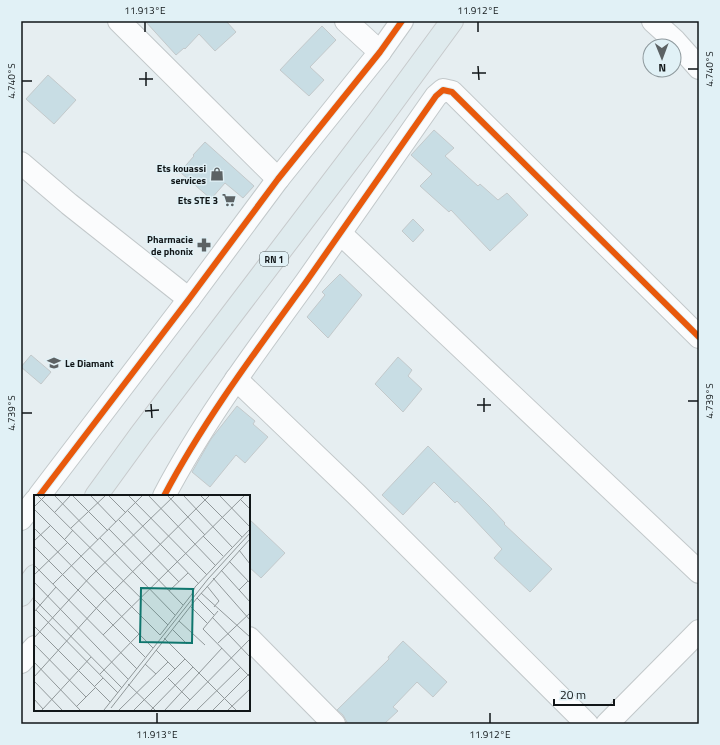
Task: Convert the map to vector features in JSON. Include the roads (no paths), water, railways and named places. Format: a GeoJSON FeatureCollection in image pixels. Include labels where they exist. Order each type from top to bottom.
{"type":"FeatureCollection","features":[{"type":"Feature","properties":{"kind":"highway","name":"RN 1"},"geometry":{"type":"LineString","coordinates":[[101,494],[141,434],[354,154],[452,21]]}},
{"type":"Feature","properties":{"kind":"highway"},"geometry":{"type":"LineString","coordinates":[[21,595],[34,577]]}},
{"type":"Feature","properties":{"kind":"street"},"geometry":{"type":"LineString","coordinates":[[119,21],[278,179]]}},
{"type":"Feature","properties":{"kind":"street"},"geometry":{"type":"LineString","coordinates":[[346,21],[380,52]]}},
{"type":"Feature","properties":{"kind":"street"},"geometry":{"type":"LineString","coordinates":[[36,495],[189,299],[278,179],[380,52],[402,21]]}},
{"type":"Feature","properties":{"kind":"street"},"geometry":{"type":"LineString","coordinates":[[653,21],[699,68]]}},
{"type":"Feature","properties":{"kind":"street"},"geometry":{"type":"LineString","coordinates":[[165,495],[185,457],[236,379],[341,234],[436,96],[443,90],[452,92],[699,337]]}},
{"type":"Feature","properties":{"kind":"street"},"geometry":{"type":"LineString","coordinates":[[21,163],[69,204],[189,299]]}},
{"type":"Feature","properties":{"kind":"street"},"geometry":{"type":"LineString","coordinates":[[341,234],[699,572]]}},
{"type":"Feature","properties":{"kind":"street"},"geometry":{"type":"LineString","coordinates":[[236,379],[356,494],[587,724]]}},
{"type":"Feature","properties":{"kind":"street"},"geometry":{"type":"LineString","coordinates":[[607,724],[699,632]]}},
{"type":"Feature","properties":{"kind":"street"},"geometry":{"type":"LineString","coordinates":[[250,639],[325,721]]}},
{"type":"Feature","properties":{"kind":"street"},"geometry":{"type":"LineString","coordinates":[[21,662],[34,648]]}},
{"type":"Feature","properties":{"kind":"place","name":"Ets kouassi services"},"geometry":{"type":"Point","coordinates":[217,174]}},
{"type":"Feature","properties":{"kind":"place","name":"Ets STE 3"},"geometry":{"type":"Point","coordinates":[229,200]}},
{"type":"Feature","properties":{"kind":"place","name":"Pharmacie de phonix"},"geometry":{"type":"Point","coordinates":[204,245]}},
{"type":"Feature","properties":{"kind":"place","name":"Le Diamant"},"geometry":{"type":"Point","coordinates":[54,363]}}]}
